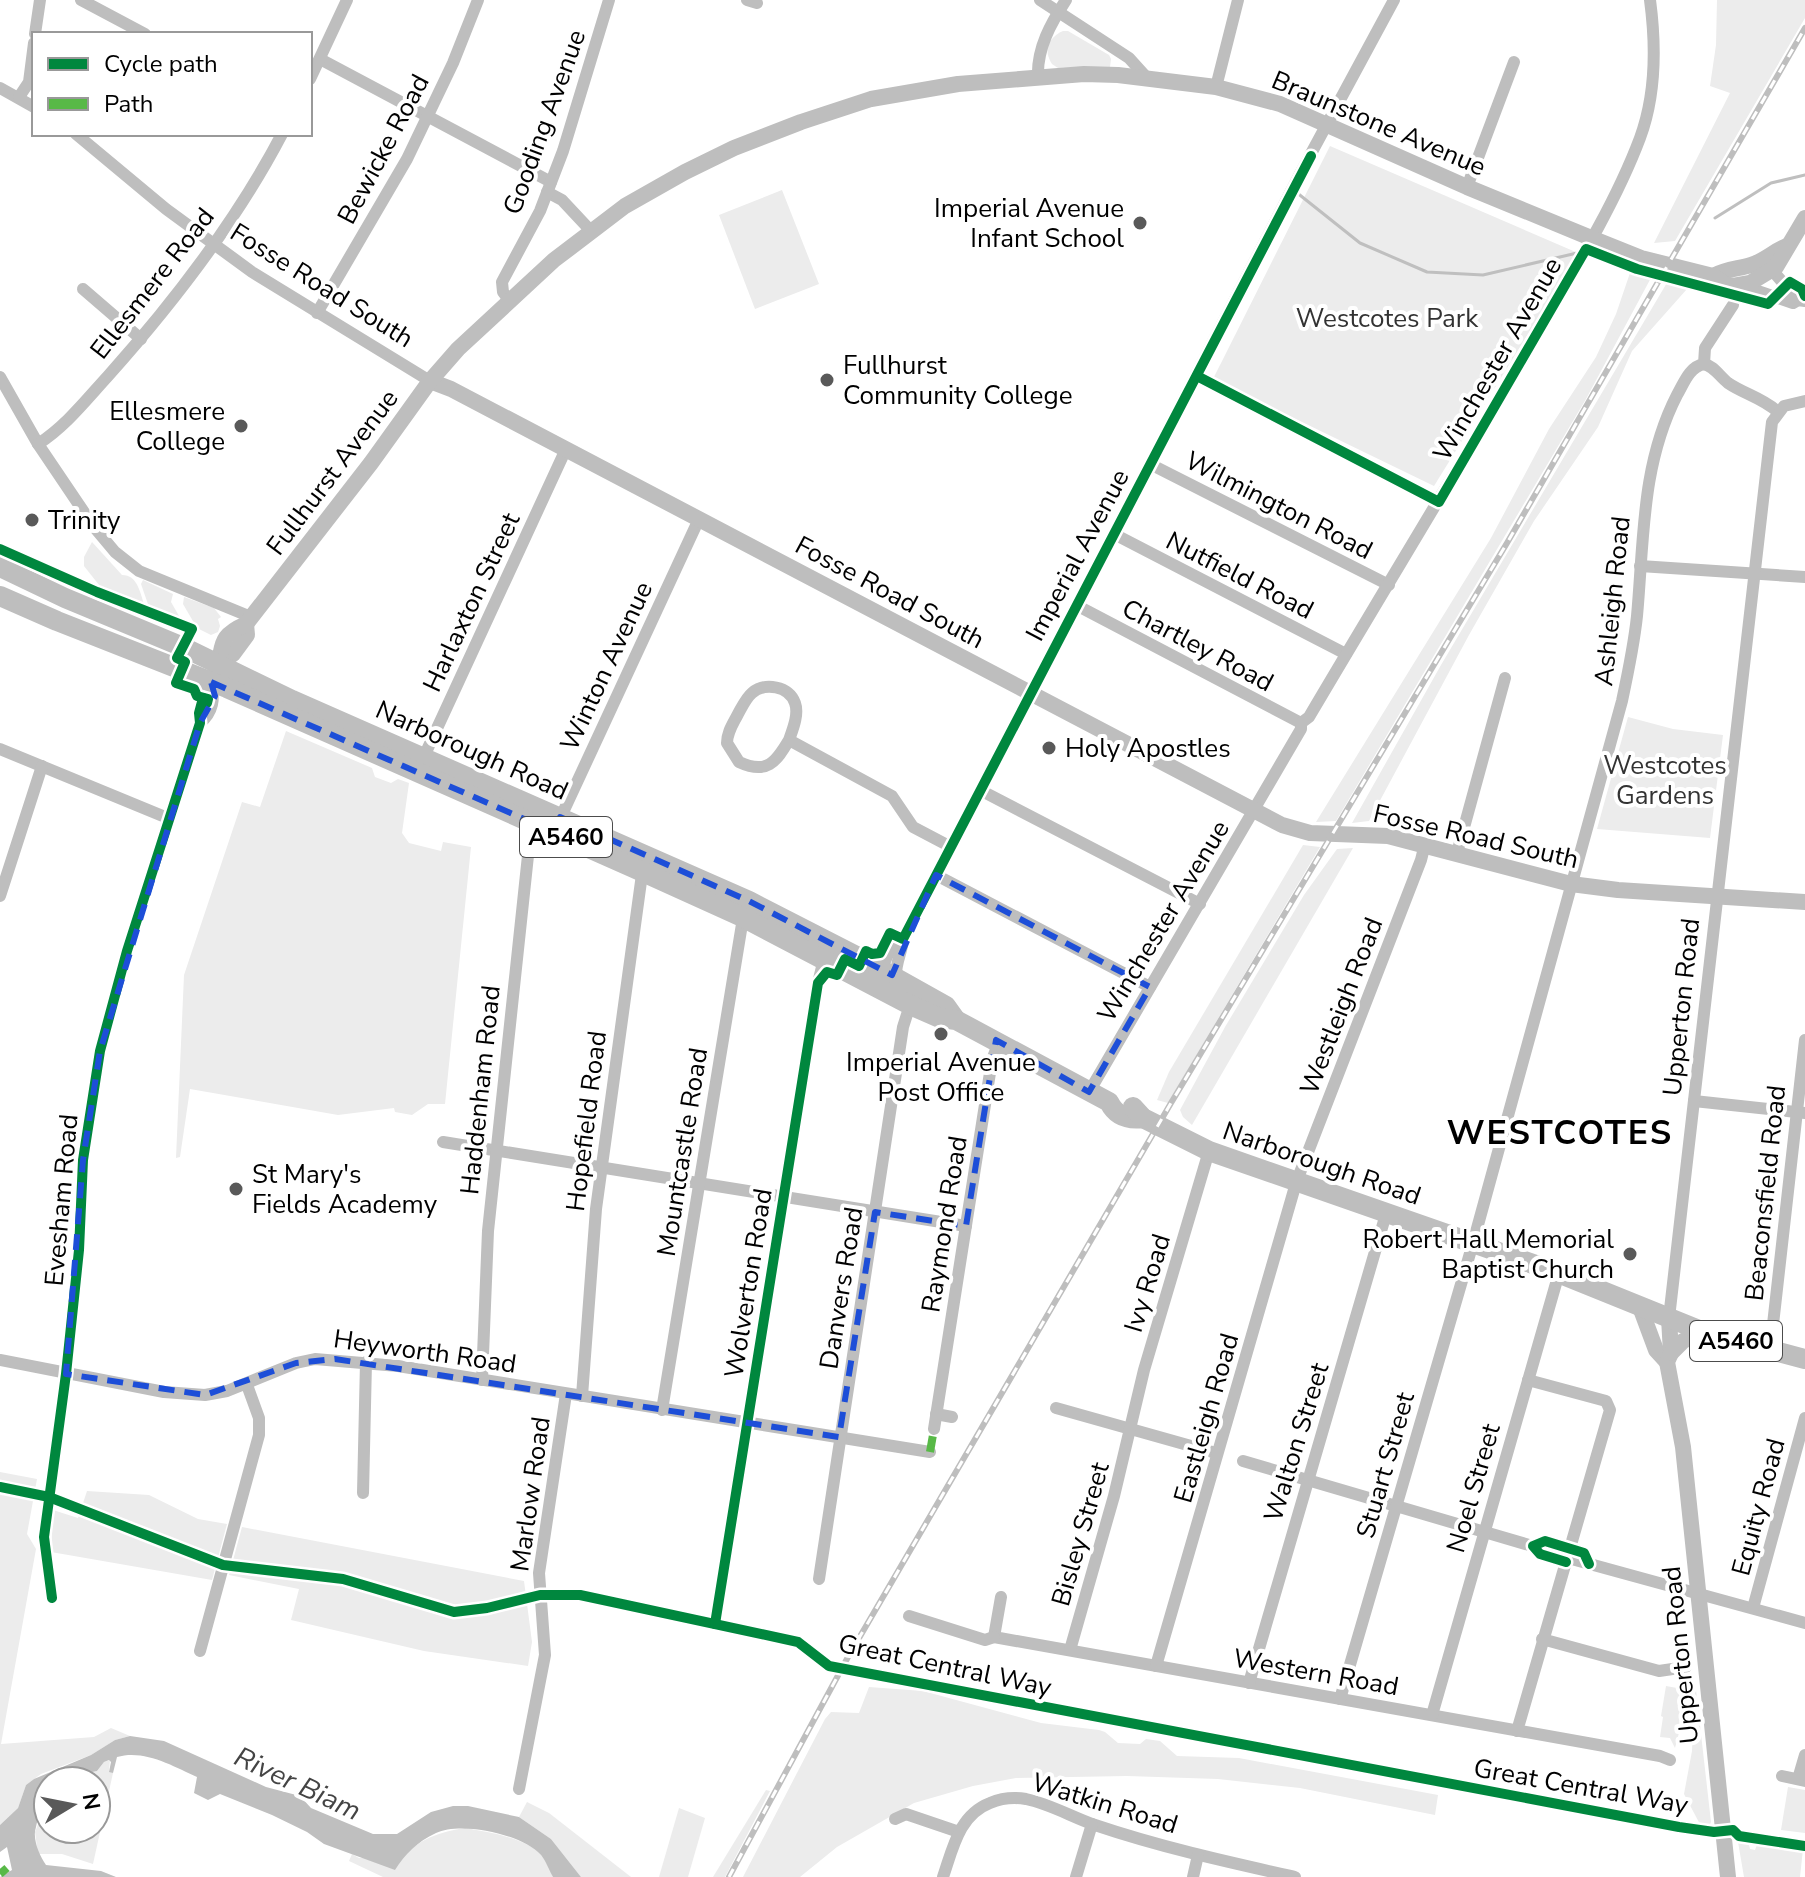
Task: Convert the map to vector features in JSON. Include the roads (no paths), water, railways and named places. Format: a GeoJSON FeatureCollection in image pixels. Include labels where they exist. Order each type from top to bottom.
{"type":"FeatureCollection","features":[{"type":"Feature","properties":{"kind":"main road","name":"Narborough Road"},"geometry":{"type":"LineString","coordinates":[[0,567],[215,673]]}},
{"type":"Feature","properties":{"kind":"main road","name":"Narborough Road"},"geometry":{"type":"LineString","coordinates":[[0,596],[57,621],[292,700],[420,766],[745,909],[946,1006],[956,1020]]}},
{"type":"Feature","properties":{"kind":"main road","name":"Narborough Road"},"geometry":{"type":"LineString","coordinates":[[745,909],[824,959],[887,979],[910,1005],[940,1018],[956,1020],[1109,1102],[1118,1099],[1134,1107],[1143,1118],[1209,1151],[1559,1273],[1704,1332],[1805,1359]]}},
{"type":"Feature","properties":{"kind":"street"},"geometry":{"type":"LineString","coordinates":[[35,32],[40,0]]}},
{"type":"Feature","properties":{"kind":"street"},"geometry":{"type":"LineString","coordinates":[[81,0],[141,32]]}},
{"type":"Feature","properties":{"kind":"street","name":"Bewicke Road"},"geometry":{"type":"LineString","coordinates":[[317,313],[407,159],[453,63],[478,0]]}},
{"type":"Feature","properties":{"kind":"street","name":"Gooding Avenue"},"geometry":{"type":"LineString","coordinates":[[509,300],[503,292],[502,282],[540,211],[580,99],[609,0]]}},
{"type":"Feature","properties":{"kind":"street"},"geometry":{"type":"LineString","coordinates":[[1040,0],[1129,58],[1148,79]]}},
{"type":"Feature","properties":{"kind":"street"},"geometry":{"type":"LineString","coordinates":[[1038,76],[1039,52],[1066,0]]}},
{"type":"Feature","properties":{"kind":"street"},"geometry":{"type":"LineString","coordinates":[[1216,87],[1238,0]]}},
{"type":"Feature","properties":{"kind":"street","name":"Imperial Avenue"},"geometry":{"type":"LineString","coordinates":[[887,979],[893,943],[903,939],[1394,0]]}},
{"type":"Feature","properties":{"kind":"street","name":"Winchester Avenue"},"geometry":{"type":"LineString","coordinates":[[1089,1092],[1254,811],[1301,729],[1301,723],[1309,717],[1439,502],[1620,182],[1641,136],[1652,89],[1655,35],[1650,0]]}},
{"type":"Feature","properties":{"kind":"street"},"geometry":{"type":"LineString","coordinates":[[312,75],[345,1]]}},
{"type":"Feature","properties":{"kind":"street"},"geometry":{"type":"LineString","coordinates":[[19,97],[29,82],[32,59]]}},
{"type":"Feature","properties":{"kind":"street"},"geometry":{"type":"LineString","coordinates":[[320,59],[427,116],[549,187],[591,231]]}},
{"type":"Feature","properties":{"kind":"street"},"geometry":{"type":"LineString","coordinates":[[1467,187],[1514,62]]}},
{"type":"Feature","properties":{"kind":"street","name":"Fullhurst Avenue"},"geometry":{"type":"LineString","coordinates":[[215,673],[221,643],[242,624],[458,349],[509,300],[625,206],[734,148],[801,122],[886,96],[958,84],[1038,76],[1084,74],[1148,79]]}},
{"type":"Feature","properties":{"kind":"street","name":"Braunstone Avenue"},"geometry":{"type":"LineString","coordinates":[[1148,79],[1216,87],[1263,98],[1467,187],[1641,258],[1713,276],[1725,284],[1743,286],[1793,303],[1802,300]]}},
{"type":"Feature","properties":{"kind":"street"},"geometry":{"type":"LineString","coordinates":[[0,88],[32,106]]}},
{"type":"Feature","properties":{"kind":"street","name":"Fosse Road South"},"geometry":{"type":"LineString","coordinates":[[78,136],[213,245],[430,381],[451,389],[1282,825],[1310,833],[1388,836],[1571,884],[1805,902]]}},
{"type":"Feature","properties":{"kind":"street","name":"Ellesmere Road"},"geometry":{"type":"LineString","coordinates":[[38,444],[61,428],[141,339],[213,245],[281,136]]}},
{"type":"Feature","properties":{"kind":"street"},"geometry":{"type":"LineString","coordinates":[[1743,286],[1765,268],[1783,259],[1787,246],[1805,218]]}},
{"type":"Feature","properties":{"kind":"street"},"geometry":{"type":"LineString","coordinates":[[1713,276],[1724,270],[1765,268]]}},
{"type":"Feature","properties":{"kind":"street"},"geometry":{"type":"LineString","coordinates":[[1765,268],[1766,287],[1774,298]]}},
{"type":"Feature","properties":{"kind":"street","name":"Braunstone Avenue"},"geometry":{"type":"LineString","coordinates":[[1765,268],[1802,300]]}},
{"type":"Feature","properties":{"kind":"street"},"geometry":{"type":"LineString","coordinates":[[83,289],[141,339]]}},
{"type":"Feature","properties":{"kind":"street","name":"Ashleigh Road"},"geometry":{"type":"LineString","coordinates":[[1473,1243],[1622,701],[1637,619],[1645,494],[1654,453],[1682,385],[1693,368],[1704,364],[1705,348],[1733,305]]}},
{"type":"Feature","properties":{"kind":"street"},"geometry":{"type":"LineString","coordinates":[[1704,364],[1713,367],[1726,382],[1766,401],[1778,412],[1791,402],[1805,401]]}},
{"type":"Feature","properties":{"kind":"street"},"geometry":{"type":"LineString","coordinates":[[1197,376],[1439,502]]}},
{"type":"Feature","properties":{"kind":"street"},"geometry":{"type":"LineString","coordinates":[[0,377],[38,444],[94,527],[115,552],[139,571],[221,605],[242,624]]}},
{"type":"Feature","properties":{"kind":"street","name":"Upperton Road"},"geometry":{"type":"LineString","coordinates":[[1728,1877],[1683,1447],[1669,1358],[1669,1318],[1772,422],[1778,412]]}},
{"type":"Feature","properties":{"kind":"street","name":"Harlaxton Street"},"geometry":{"type":"LineString","coordinates":[[420,766],[566,449]]}},
{"type":"Feature","properties":{"kind":"street","name":"Wilmington Road"},"geometry":{"type":"LineString","coordinates":[[1150,464],[1389,585]]}},
{"type":"Feature","properties":{"kind":"street","name":"Winton Avenue"},"geometry":{"type":"LineString","coordinates":[[557,824],[699,519]]}},
{"type":"Feature","properties":{"kind":"street","name":"Nutfield Road"},"geometry":{"type":"LineString","coordinates":[[1114,534],[1346,654]]}},
{"type":"Feature","properties":{"kind":"street"},"geometry":{"type":"LineString","coordinates":[[1640,566],[1805,577]]}},
{"type":"Feature","properties":{"kind":"street"},"geometry":{"type":"LineString","coordinates":[[221,605],[242,624]]}},
{"type":"Feature","properties":{"kind":"street","name":"Chartley Road"},"geometry":{"type":"LineString","coordinates":[[1076,605],[1301,723]]}},
{"type":"Feature","properties":{"kind":"street","name":"Evesham Road"},"geometry":{"type":"LineString","coordinates":[[52,1598],[44,1537],[79,1250],[83,1160],[100,1051],[127,951],[200,723],[199,713],[215,673]]}},
{"type":"Feature","properties":{"kind":"street"},"geometry":{"type":"LineString","coordinates":[[1457,853],[1505,678]]}},
{"type":"Feature","properties":{"kind":"street"},"geometry":{"type":"LineString","coordinates":[[772,686],[786,692],[795,703],[795,719],[789,740],[777,760],[761,767],[739,762],[727,743],[730,730],[747,699],[759,689],[772,686]]}},
{"type":"Feature","properties":{"kind":"street"},"geometry":{"type":"LineString","coordinates":[[789,740],[892,796],[913,827],[951,847]]}},
{"type":"Feature","properties":{"kind":"street"},"geometry":{"type":"LineString","coordinates":[[0,749],[170,819]]}},
{"type":"Feature","properties":{"kind":"street"},"geometry":{"type":"LineString","coordinates":[[0,896],[42,766]]}},
{"type":"Feature","properties":{"kind":"street"},"geometry":{"type":"LineString","coordinates":[[980,790],[1200,904]]}},
{"type":"Feature","properties":{"kind":"street","name":"Haddenham Road"},"geometry":{"type":"LineString","coordinates":[[482,1380],[488,1231],[495,1150],[533,814]]}},
{"type":"Feature","properties":{"kind":"street","name":"Westleigh Road"},"geometry":{"type":"LineString","coordinates":[[1296,1183],[1425,844]]}},
{"type":"Feature","properties":{"kind":"street","name":"Hopefield Road"},"geometry":{"type":"LineString","coordinates":[[582,1396],[601,1168],[642,862]]}},
{"type":"Feature","properties":{"kind":"street"},"geometry":{"type":"LineString","coordinates":[[936,875],[1150,987]]}},
{"type":"Feature","properties":{"kind":"street","name":"Mountcastle Road"},"geometry":{"type":"LineString","coordinates":[[662,1410],[745,909]]}},
{"type":"Feature","properties":{"kind":"street","name":"Wolverton Road"},"geometry":{"type":"LineString","coordinates":[[717,1613],[824,959]]}},
{"type":"Feature","properties":{"kind":"street","name":"Danvers Road"},"geometry":{"type":"LineString","coordinates":[[819,1579],[904,1019],[910,1005]]}},
{"type":"Feature","properties":{"kind":"street","name":"Beaconsfield Road"},"geometry":{"type":"LineString","coordinates":[[1770,1351],[1801,1112],[1805,1040]]}},
{"type":"Feature","properties":{"kind":"street","name":"Raymond Road"},"geometry":{"type":"LineString","coordinates":[[934,1429],[992,1060],[999,1042]]}},
{"type":"Feature","properties":{"kind":"street"},"geometry":{"type":"LineString","coordinates":[[1694,1101],[1801,1112]]}},
{"type":"Feature","properties":{"kind":"street"},"geometry":{"type":"LineString","coordinates":[[443,1142],[966,1226]]}},
{"type":"Feature","properties":{"kind":"street","name":"Ivy Road"},"geometry":{"type":"LineString","coordinates":[[1131,1429],[1144,1370],[1209,1151]]}},
{"type":"Feature","properties":{"kind":"street","name":"Eastleigh Road"},"geometry":{"type":"LineString","coordinates":[[1156,1666],[1296,1183]]}},
{"type":"Feature","properties":{"kind":"street","name":"Walton Street"},"geometry":{"type":"LineString","coordinates":[[1249,1683],[1386,1214]]}},
{"type":"Feature","properties":{"kind":"street","name":"Stuart Street"},"geometry":{"type":"LineString","coordinates":[[1340,1699],[1473,1243]]}},
{"type":"Feature","properties":{"kind":"street","name":"Noel Street"},"geometry":{"type":"LineString","coordinates":[[1432,1715],[1559,1273]]}},
{"type":"Feature","properties":{"kind":"street"},"geometry":{"type":"LineString","coordinates":[[1640,1307],[1656,1350],[1669,1358],[1683,1341],[1704,1332]]}},
{"type":"Feature","properties":{"kind":"street","name":"Heyworth Road"},"geometry":{"type":"LineString","coordinates":[[0,1360],[185,1395],[205,1395],[247,1385],[296,1363],[315,1359],[366,1362],[930,1452]]}},
{"type":"Feature","properties":{"kind":"street"},"geometry":{"type":"LineString","coordinates":[[363,1493],[366,1362]]}},
{"type":"Feature","properties":{"kind":"street"},"geometry":{"type":"LineString","coordinates":[[1517,1731],[1610,1405],[1606,1401],[1528,1380]]}},
{"type":"Feature","properties":{"kind":"street"},"geometry":{"type":"LineString","coordinates":[[200,1651],[259,1435],[259,1418],[247,1385]]}},
{"type":"Feature","properties":{"kind":"street","name":"Marlow Road"},"geometry":{"type":"LineString","coordinates":[[519,1789],[545,1655],[539,1573],[566,1394]]}},
{"type":"Feature","properties":{"kind":"street"},"geometry":{"type":"LineString","coordinates":[[1056,1408],[1216,1453]]}},
{"type":"Feature","properties":{"kind":"street"},"geometry":{"type":"LineString","coordinates":[[936,1414],[952,1417]]}},
{"type":"Feature","properties":{"kind":"street","name":"Equity Road"},"geometry":{"type":"LineString","coordinates":[[1753,1608],[1805,1418]]}},
{"type":"Feature","properties":{"kind":"street","name":"Bisley Street"},"geometry":{"type":"LineString","coordinates":[[1070,1650],[1131,1429]]}},
{"type":"Feature","properties":{"kind":"street"},"geometry":{"type":"LineString","coordinates":[[1243,1461],[1546,1550]]}},
{"type":"Feature","properties":{"kind":"street"},"geometry":{"type":"LineString","coordinates":[[1568,1558],[1805,1623]]}},
{"type":"Feature","properties":{"kind":"street"},"geometry":{"type":"LineString","coordinates":[[994,1637],[1001,1597]]}},
{"type":"Feature","properties":{"kind":"street","name":"Western Road"},"geometry":{"type":"LineString","coordinates":[[909,1616],[985,1640],[994,1637],[1070,1650],[1670,1760]]}},
{"type":"Feature","properties":{"kind":"street"},"geometry":{"type":"LineString","coordinates":[[1542,1639],[1659,1671],[1686,1667]]}},
{"type":"Feature","properties":{"kind":"street"},"geometry":{"type":"LineString","coordinates":[[1782,1776],[1801,1780],[1805,1755]]}},
{"type":"Feature","properties":{"kind":"street","name":"Watkin Road"},"geometry":{"type":"LineString","coordinates":[[943,1877],[959,1832],[970,1816],[1000,1800],[1015,1798],[1198,1855],[1295,1877]]}},
{"type":"Feature","properties":{"kind":"street"},"geometry":{"type":"LineString","coordinates":[[895,1819],[906,1814],[959,1832]]}},
{"type":"Feature","properties":{"kind":"street"},"geometry":{"type":"LineString","coordinates":[[1076,1877],[1092,1824]]}},
{"type":"Feature","properties":{"kind":"street"},"geometry":{"type":"LineString","coordinates":[[1193,1877],[1198,1855]]}},
{"type":"Feature","properties":{"kind":"waterway"},"geometry":{"type":"LineString","coordinates":[[1715,218],[1771,183],[1805,175]]}},
{"type":"Feature","properties":{"kind":"waterway"},"geometry":{"type":"LineString","coordinates":[[1296,192],[1360,243],[1427,272],[1483,275],[1577,253]]}},
{"type":"Feature","properties":{"kind":"railway"},"geometry":{"type":"LineString","coordinates":[[729,1877],[848,1657],[1171,1103],[1507,543],[1805,28]]}},
{"type":"Feature","properties":{"kind":"place","name":"Imperial Avenue Infant School"},"geometry":{"type":"Point","coordinates":[1140,223]}},
{"type":"Feature","properties":{"kind":"place","name":"Fullhurst Community College"},"geometry":{"type":"Point","coordinates":[827,380]}},
{"type":"Feature","properties":{"kind":"place","name":"Ellesmere College"},"geometry":{"type":"Point","coordinates":[241,426]}},
{"type":"Feature","properties":{"kind":"place","name":"Trinity"},"geometry":{"type":"Point","coordinates":[32,520]}},
{"type":"Feature","properties":{"kind":"place","name":"Holy Apostles"},"geometry":{"type":"Point","coordinates":[1049,748]}},
{"type":"Feature","properties":{"kind":"place","name":"Imperial Avenue Post Office"},"geometry":{"type":"Point","coordinates":[941,1034]}},
{"type":"Feature","properties":{"kind":"place","name":"St Mary's Fields Academy"},"geometry":{"type":"Point","coordinates":[236,1189]}},
{"type":"Feature","properties":{"kind":"place","name":"Robert Hall Memorial Baptist Church"},"geometry":{"type":"Point","coordinates":[1630,1254]}},
{"type":"Feature","properties":{"kind":"district","name":"WESTCOTES"},"geometry":{"type":"Point","coordinates":[1560,1132]}},
{"type":"Feature","properties":{"kind":"park label","name":"Westcotes Park"},"geometry":{"type":"Point","coordinates":[1387,318]}},
{"type":"Feature","properties":{"kind":"park label","name":"Westcotes Gardens"},"geometry":{"type":"Point","coordinates":[1665,780]}},
{"type":"Feature","properties":{"kind":"water label","name":"River Biam"},"geometry":{"type":"Point","coordinates":[298,1783]}}]}
